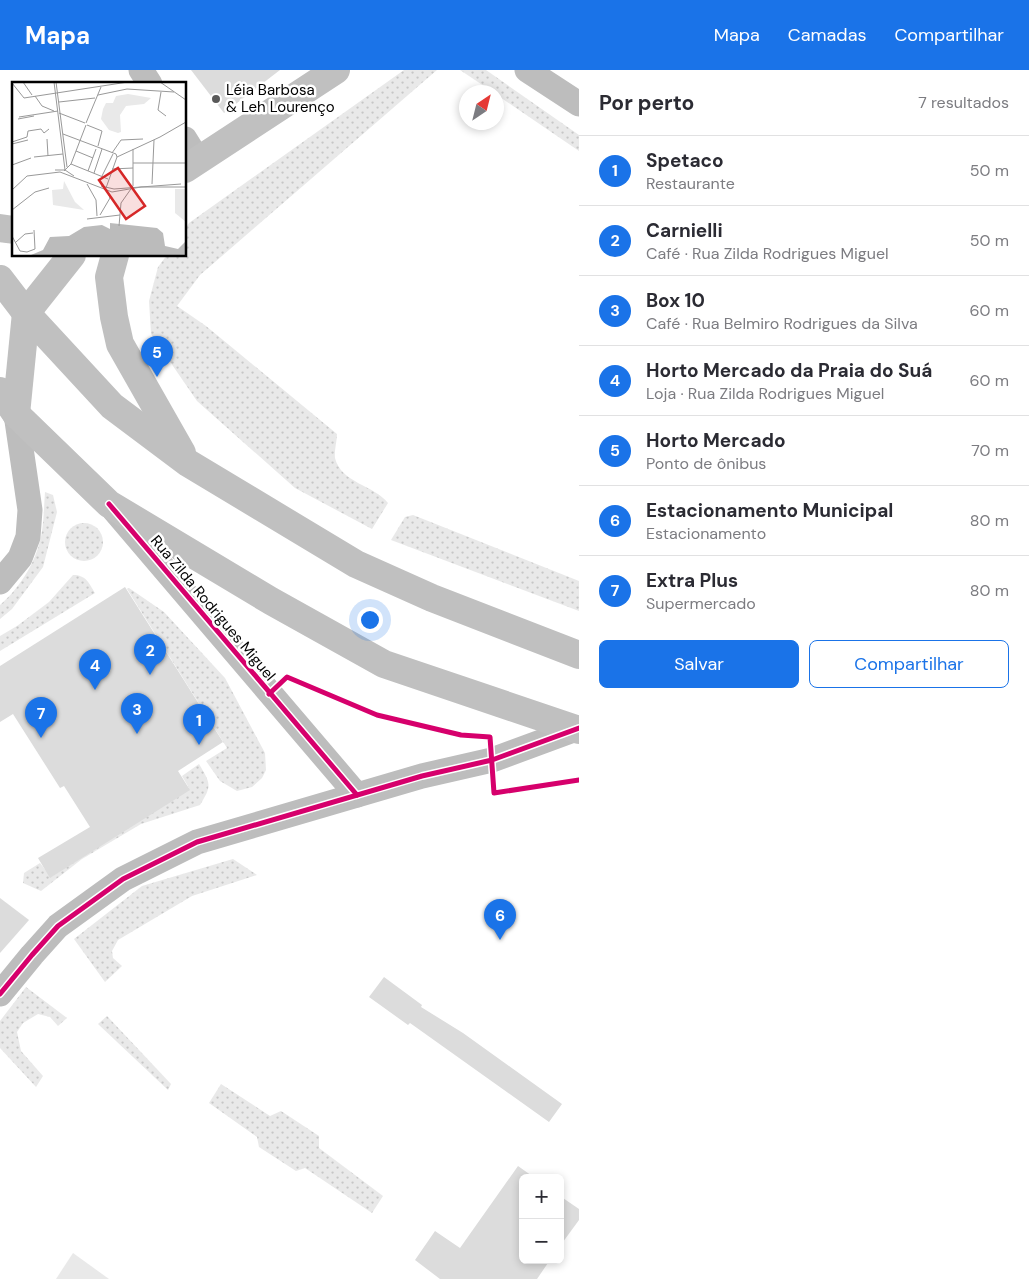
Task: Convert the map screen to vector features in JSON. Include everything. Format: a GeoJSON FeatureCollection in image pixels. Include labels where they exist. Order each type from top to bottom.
{"type":"FeatureCollection","features":[{"type":"Feature","properties":{"kind":"main road"},"geometry":{"type":"LineString","coordinates":[[189,156],[336,70]]}},
{"type":"Feature","properties":{"kind":"main road"},"geometry":{"type":"LineString","coordinates":[[16,414],[26,313],[71,256]]}},
{"type":"Feature","properties":{"kind":"main road"},"geometry":{"type":"LineString","coordinates":[[116,256],[109,277],[114,317],[120,344],[188,463]]}},
{"type":"Feature","properties":{"kind":"main road"},"geometry":{"type":"LineString","coordinates":[[0,279],[26,313],[112,406],[188,463],[356,564],[432,598],[579,655]]}},
{"type":"Feature","properties":{"kind":"main road"},"geometry":{"type":"LineString","coordinates":[[0,391],[16,414],[109,504],[271,601],[384,664],[578,729]]}},
{"type":"Feature","properties":{"kind":"street"},"geometry":{"type":"LineString","coordinates":[[141,70],[149,82]]}},
{"type":"Feature","properties":{"kind":"street"},"geometry":{"type":"LineString","coordinates":[[527,70],[579,104]]}},
{"type":"Feature","properties":{"kind":"street"},"geometry":{"type":"LineString","coordinates":[[0,582],[20,558],[28,537],[30,510],[16,414]]}},
{"type":"Feature","properties":{"kind":"street","name":"Rua Zilda Rodrigues Miguel"},"geometry":{"type":"LineString","coordinates":[[109,504],[357,795]]}},
{"type":"Feature","properties":{"kind":"street"},"geometry":{"type":"LineString","coordinates":[[0,994],[58,926],[123,879],[197,842],[422,776],[492,760],[578,729]]}},
{"type":"Feature","properties":{"kind":"shaded area"},"geometry":{"type":"Polygon","coordinates":[[[404,70],[437,70],[200,275],[177,306],[206,326],[337,434],[335,458],[338,466],[344,473],[375,492],[388,503],[372,529],[295,488],[197,401],[151,334],[149,301],[158,267],[166,256],[186,256],[186,228],[189,223],[404,70]]]}},
{"type":"Feature","properties":{"kind":"shaded area"},"geometry":{"type":"Polygon","coordinates":[[[460,70],[486,70],[579,135],[579,151],[504,100],[504,85],[482,85],[460,70]]]}},
{"type":"Feature","properties":{"kind":"shaded area"},"geometry":{"type":"Polygon","coordinates":[[[45,492],[53,495],[57,512],[43,567],[12,609],[0,619],[0,605],[15,590],[37,552],[44,516],[45,492]]]}},
{"type":"Feature","properties":{"kind":"shaded area"},"geometry":{"type":"Polygon","coordinates":[[[413,515],[579,581],[579,611],[391,540],[405,517],[413,515]]]}},
{"type":"Feature","properties":{"kind":"shaded area"},"geometry":{"type":"Polygon","coordinates":[[[84,523],[97,529],[103,542],[97,555],[84,561],[71,555],[65,542],[71,529],[84,523]]]}},
{"type":"Feature","properties":{"kind":"shaded area"},"geometry":{"type":"Polygon","coordinates":[[[73,575],[84,578],[95,593],[0,651],[0,636],[49,602],[73,575]]]}},
{"type":"Feature","properties":{"kind":"shaded area"},"geometry":{"type":"Polygon","coordinates":[[[129,588],[164,612],[225,678],[265,753],[266,770],[262,778],[252,787],[237,791],[220,781],[206,761],[227,748],[127,589],[129,588]]]}},
{"type":"Feature","properties":{"kind":"shaded area"},"geometry":{"type":"Polygon","coordinates":[[[199,764],[208,781],[207,793],[200,805],[141,824],[82,859],[41,891],[23,883],[24,873],[40,863],[51,877],[189,788],[182,776],[199,764]]]}},
{"type":"Feature","properties":{"kind":"shaded area"},"geometry":{"type":"Polygon","coordinates":[[[233,859],[257,875],[192,896],[118,940],[112,951],[113,958],[122,966],[105,982],[74,939],[142,886],[233,859]]]}},
{"type":"Feature","properties":{"kind":"shaded area"},"geometry":{"type":"Polygon","coordinates":[[[26,987],[67,1018],[58,1026],[50,1017],[38,1014],[23,1023],[17,1032],[21,1051],[43,1076],[36,1087],[0,1048],[0,1021],[26,987]]]}},
{"type":"Feature","properties":{"kind":"shaded area"},"geometry":{"type":"Polygon","coordinates":[[[107,1016],[171,1084],[168,1090],[98,1024],[107,1016]]]}},
{"type":"Feature","properties":{"kind":"shaded area"},"geometry":{"type":"Polygon","coordinates":[[[221,1084],[270,1116],[281,1111],[319,1136],[319,1148],[383,1196],[372,1213],[305,1168],[296,1171],[259,1147],[257,1137],[209,1103],[221,1084]]]}},
{"type":"Feature","properties":{"kind":"shaded area"},"geometry":{"type":"Polygon","coordinates":[[[73,1253],[109,1279],[56,1279],[73,1253]]]}},
{"type":"Feature","properties":{"kind":"building"},"geometry":{"type":"Polygon","coordinates":[[[191,70],[280,70],[224,113],[191,70]]]}},
{"type":"Feature","properties":{"kind":"building"},"geometry":{"type":"Polygon","coordinates":[[[125,587],[223,742],[178,771],[190,790],[50,878],[38,858],[90,827],[64,786],[60,788],[13,714],[0,722],[0,666],[125,587]]]}},
{"type":"Feature","properties":{"kind":"building"},"geometry":{"type":"Polygon","coordinates":[[[0,898],[29,920],[0,953],[0,898]]]}},
{"type":"Feature","properties":{"kind":"building"},"geometry":{"type":"Polygon","coordinates":[[[384,977],[422,1005],[421,1007],[463,1033],[562,1104],[549,1122],[410,1023],[408,1025],[369,997],[384,977]]]}},
{"type":"Feature","properties":{"kind":"building"},"geometry":{"type":"Polygon","coordinates":[[[518,1166],[529,1174],[519,1174],[519,1264],[547,1264],[537,1279],[440,1279],[415,1260],[435,1231],[460,1248],[518,1166]]]}},
{"type":"Feature","properties":{"kind":"building"},"geometry":{"type":"Polygon","coordinates":[[[564,1199],[579,1209],[579,1220],[564,1241],[564,1199]]]}},
{"type":"Feature","properties":{"kind":"cycle path"},"geometry":{"type":"LineString","coordinates":[[109,504],[357,795]]}},
{"type":"Feature","properties":{"kind":"cycle path"},"geometry":{"type":"LineString","coordinates":[[269,694],[287,677],[377,715],[461,735],[490,737],[494,793],[579,780]]}},
{"type":"Feature","properties":{"kind":"cycle path"},"geometry":{"type":"LineString","coordinates":[[0,994],[58,926],[123,879],[197,842],[422,776],[492,760],[579,728]]}},
{"type":"Feature","properties":{"kind":"place","name":"Léia Barbosa & Leh Lourenço"},"geometry":{"type":"Point","coordinates":[216,99]}},
{"type":"Feature","properties":{"kind":"place","name":"Horto Mercado"},"geometry":{"type":"Point","coordinates":[157,377]}},
{"type":"Feature","properties":{"kind":"place","name":"Carnielli"},"geometry":{"type":"Point","coordinates":[150,675]}},
{"type":"Feature","properties":{"kind":"place","name":"Horto Mercado da Praia do Suá"},"geometry":{"type":"Point","coordinates":[95,690]}},
{"type":"Feature","properties":{"kind":"place","name":"Box 10"},"geometry":{"type":"Point","coordinates":[137,734]}},
{"type":"Feature","properties":{"kind":"place","name":"Extra Plus"},"geometry":{"type":"Point","coordinates":[41,738]}},
{"type":"Feature","properties":{"kind":"place","name":"Spetaco"},"geometry":{"type":"Point","coordinates":[199,745]}},
{"type":"Feature","properties":{"kind":"place","name":"Estacionamento Municipal"},"geometry":{"type":"Point","coordinates":[500,940]}}]}
